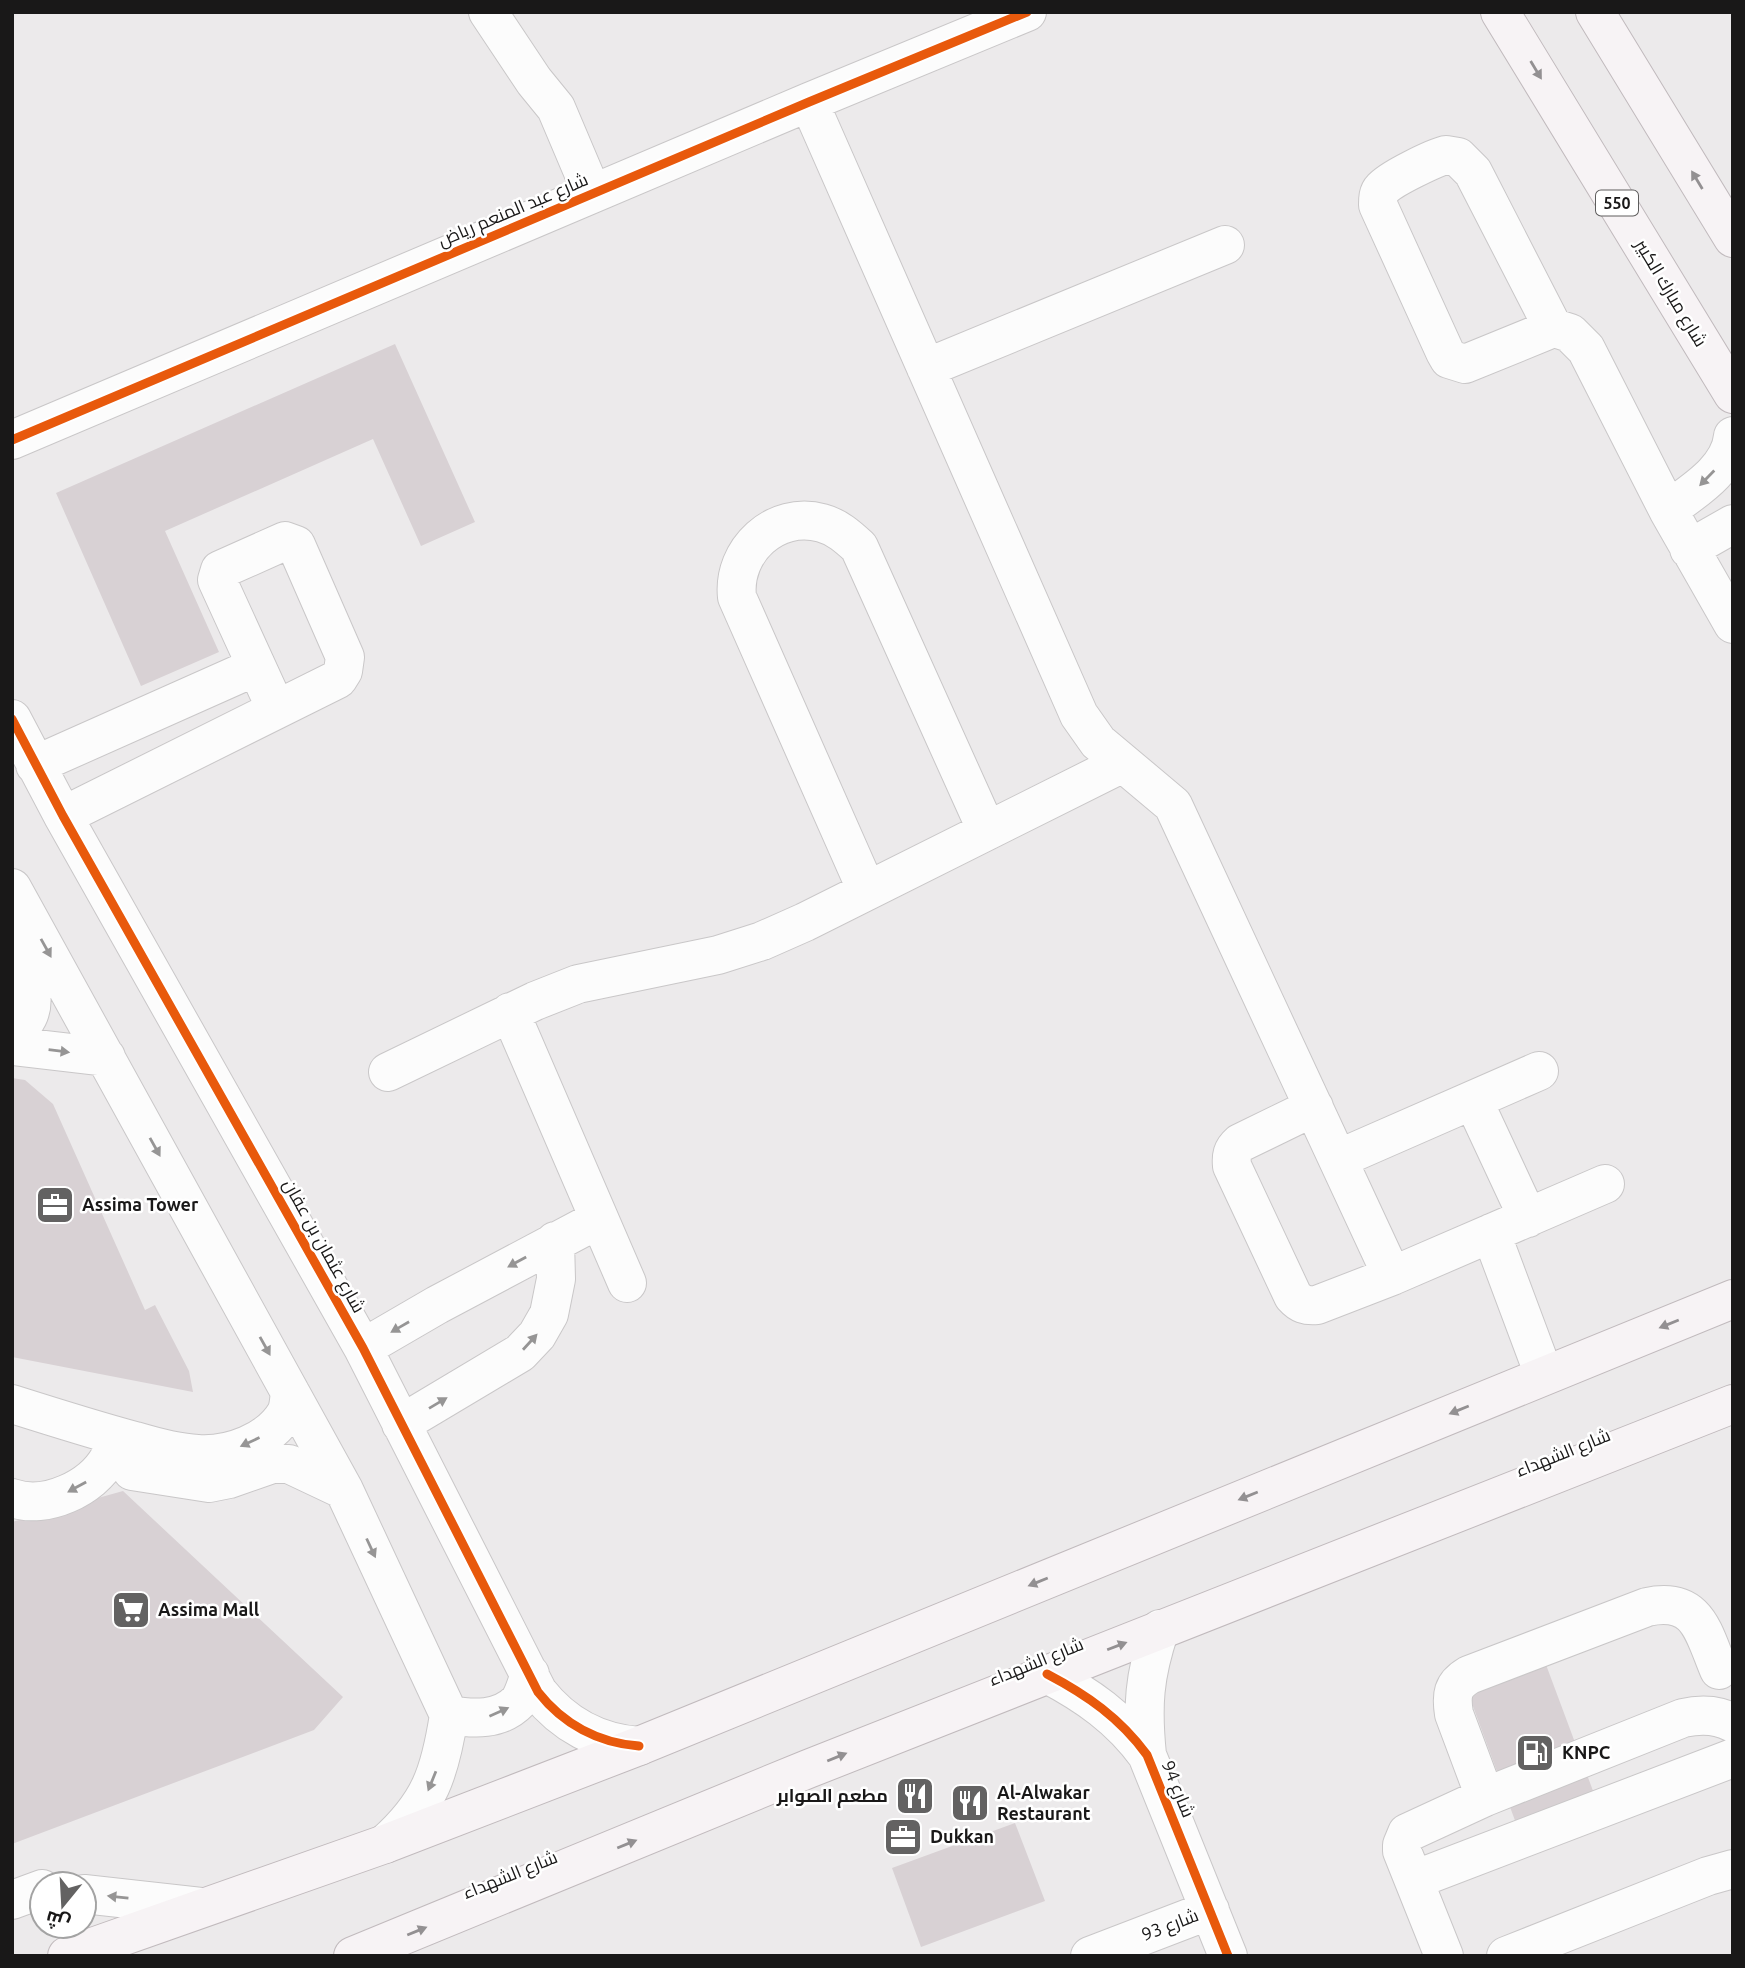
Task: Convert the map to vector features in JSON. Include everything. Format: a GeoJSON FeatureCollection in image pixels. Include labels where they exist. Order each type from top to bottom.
{"type":"FeatureCollection","features":[{"type":"Feature","properties":{"kind":"main road","name":"شارع مبارك الكبير"},"geometry":{"type":"LineString","coordinates":[[1500,12],[1728,386]]}},
{"type":"Feature","properties":{"kind":"main road"},"geometry":{"type":"LineString","coordinates":[[1595,12],[1733,238]]}},
{"type":"Feature","properties":{"kind":"main road"},"geometry":{"type":"LineString","coordinates":[[66,1956],[104,1946],[201,1907],[385,1844],[639,1746],[1733,1299]]}},
{"type":"Feature","properties":{"kind":"main road","name":"شارع الشهداء"},"geometry":{"type":"LineString","coordinates":[[353,1956],[796,1774],[1732,1404]]}},
{"type":"Feature","properties":{"kind":"street"},"geometry":{"type":"LineString","coordinates":[[488,12],[534,81],[556,108],[592,193]]}},
{"type":"Feature","properties":{"kind":"street","name":"شارع عبد المنعم رياض"},"geometry":{"type":"LineString","coordinates":[[12,440],[592,193],[1027,12]]}},
{"type":"Feature","properties":{"kind":"street"},"geometry":{"type":"LineString","coordinates":[[809,102],[1079,715],[1098,742],[1173,805],[1392,1276]]}},
{"type":"Feature","properties":{"kind":"street"},"geometry":{"type":"LineString","coordinates":[[1446,155],[1458,157],[1473,172],[1547,315],[1548,326],[1540,334],[1473,363],[1465,365],[1449,359],[1381,213],[1378,205],[1383,188],[1436,158],[1446,155]]}},
{"type":"Feature","properties":{"kind":"street"},"geometry":{"type":"LineString","coordinates":[[926,368],[1225,245]]}},
{"type":"Feature","properties":{"kind":"street"},"geometry":{"type":"LineString","coordinates":[[1548,326],[1570,333],[1586,349],[1668,510],[1733,624]]}},
{"type":"Feature","properties":{"kind":"street"},"geometry":{"type":"LineString","coordinates":[[1728,386],[1733,425]]}},
{"type":"Feature","properties":{"kind":"street"},"geometry":{"type":"LineString","coordinates":[[1668,510],[1703,484],[1721,464],[1733,436]]}},
{"type":"Feature","properties":{"kind":"street"},"geometry":{"type":"LineString","coordinates":[[867,891],[737,597],[736,584],[745,556],[764,534],[777,526],[807,521],[822,523],[836,528],[859,547],[987,831]]}},
{"type":"Feature","properties":{"kind":"street"},"geometry":{"type":"LineString","coordinates":[[1689,549],[1733,524]]}},
{"type":"Feature","properties":{"kind":"street"},"geometry":{"type":"LineString","coordinates":[[63,816],[338,679],[343,671],[345,657],[296,545],[290,541],[230,565],[217,574],[217,580],[255,667],[276,709]]}},
{"type":"Feature","properties":{"kind":"street"},"geometry":{"type":"LineString","coordinates":[[35,765],[255,667]]}},
{"type":"Feature","properties":{"kind":"street","name":"شارع عثمان بن عفان"},"geometry":{"type":"LineString","coordinates":[[12,719],[63,816],[363,1348],[538,1692],[550,1707],[575,1726],[619,1744],[639,1746]]}},
{"type":"Feature","properties":{"kind":"street"},"geometry":{"type":"LineString","coordinates":[[388,1072],[510,1012],[578,984],[718,956],[762,941],[1123,763]]}},
{"type":"Feature","properties":{"kind":"street"},"geometry":{"type":"LineString","coordinates":[[12,888],[344,1490],[449,1715],[441,1755],[422,1805],[405,1826],[385,1844]]}},
{"type":"Feature","properties":{"kind":"street"},"geometry":{"type":"LineString","coordinates":[[12,944],[28,980],[33,1001],[27,1018],[12,1034]]}},
{"type":"Feature","properties":{"kind":"street"},"geometry":{"type":"LineString","coordinates":[[510,1012],[627,1283]]}},
{"type":"Feature","properties":{"kind":"street"},"geometry":{"type":"LineString","coordinates":[[12,1046],[106,1057]]}},
{"type":"Feature","properties":{"kind":"street"},"geometry":{"type":"LineString","coordinates":[[1338,1159],[1539,1071]]}},
{"type":"Feature","properties":{"kind":"street"},"geometry":{"type":"LineString","coordinates":[[1473,1100],[1528,1217]]}},
{"type":"Feature","properties":{"kind":"street"},"geometry":{"type":"LineString","coordinates":[[1314,1107],[1240,1143],[1233,1150],[1232,1166],[1293,1296],[1307,1306],[1317,1305],[1392,1276],[1605,1184]]}},
{"type":"Feature","properties":{"kind":"street"},"geometry":{"type":"LineString","coordinates":[[363,1348],[599,1219]]}},
{"type":"Feature","properties":{"kind":"street"},"geometry":{"type":"LineString","coordinates":[[1491,1233],[1544,1375]]}},
{"type":"Feature","properties":{"kind":"street"},"geometry":{"type":"LineString","coordinates":[[401,1424],[520,1353],[537,1335],[549,1314],[556,1279],[555,1241]]}},
{"type":"Feature","properties":{"kind":"street"},"geometry":{"type":"LineString","coordinates":[[12,1404],[115,1436],[160,1448],[199,1454],[230,1451],[256,1441],[273,1429],[287,1411],[290,1392]]}},
{"type":"Feature","properties":{"kind":"street"},"geometry":{"type":"LineString","coordinates":[[12,1498],[44,1501],[75,1490],[97,1475],[110,1456],[115,1436]]}},
{"type":"Feature","properties":{"kind":"street"},"geometry":{"type":"LineString","coordinates":[[132,1471],[209,1483],[272,1464],[289,1465],[344,1490]]}},
{"type":"Feature","properties":{"kind":"street"},"geometry":{"type":"LineString","coordinates":[[1485,1797],[1454,1714],[1452,1701],[1452,1690],[1469,1675],[1647,1606],[1663,1603],[1693,1613],[1719,1671]]}},
{"type":"Feature","properties":{"kind":"street","name":"شارع 94"},"geometry":{"type":"LineString","coordinates":[[1147,1755],[1145,1688],[1149,1663],[1160,1629]]}},
{"type":"Feature","properties":{"kind":"street"},"geometry":{"type":"LineString","coordinates":[[449,1715],[474,1719],[493,1716],[507,1709],[520,1699],[530,1674]]}},
{"type":"Feature","properties":{"kind":"street","name":"شارع 94"},"geometry":{"type":"LineString","coordinates":[[1047,1674],[1098,1704],[1133,1737],[1147,1755],[1228,1956]]}},
{"type":"Feature","properties":{"kind":"street"},"geometry":{"type":"LineString","coordinates":[[1444,1956],[1402,1851],[1407,1833],[1485,1797],[1683,1718],[1716,1716],[1733,1723]]}},
{"type":"Feature","properties":{"kind":"street"},"geometry":{"type":"LineString","coordinates":[[1414,1880],[1733,1758]]}},
{"type":"Feature","properties":{"kind":"street"},"geometry":{"type":"LineString","coordinates":[[1506,1956],[1733,1868]]}},
{"type":"Feature","properties":{"kind":"street"},"geometry":{"type":"LineString","coordinates":[[98,1896],[201,1907]]}},
{"type":"Feature","properties":{"kind":"street","name":"شارع 93"},"geometry":{"type":"LineString","coordinates":[[1090,1956],[1210,1910]]}},
{"type":"Feature","properties":{"kind":"building"},"geometry":{"type":"Polygon","coordinates":[[[395,344],[475,522],[421,546],[373,439],[165,531],[219,652],[141,686],[56,493],[395,344]]]}},
{"type":"Feature","properties":{"kind":"building","name":"Assima Tower"},"geometry":{"type":"Polygon","coordinates":[[[12,1078],[25,1080],[53,1104],[145,1310],[155,1305],[189,1371],[193,1392],[12,1357],[12,1078]]]}},
{"type":"Feature","properties":{"kind":"building","name":"Assima Mall"},"geometry":{"type":"Polygon","coordinates":[[[123,1491],[343,1697],[314,1730],[12,1844],[12,1522],[123,1491]]]}},
{"type":"Feature","properties":{"kind":"building","name":"KNPC"},"geometry":{"type":"Polygon","coordinates":[[[1545,1662],[1602,1815],[1524,1845],[1467,1690],[1545,1662]]]}},
{"type":"Feature","properties":{"kind":"building"},"geometry":{"type":"Polygon","coordinates":[[[1015,1823],[1045,1901],[921,1947],[892,1868],[1015,1823]]]}},
{"type":"Feature","properties":{"kind":"cycle path"},"geometry":{"type":"LineString","coordinates":[[12,440],[1027,12]]}},
{"type":"Feature","properties":{"kind":"cycle path"},"geometry":{"type":"LineString","coordinates":[[12,719],[63,816],[363,1348],[538,1692],[559,1714],[582,1730],[609,1741],[639,1746]]}},
{"type":"Feature","properties":{"kind":"cycle path"},"geometry":{"type":"LineString","coordinates":[[1047,1674],[1102,1708],[1126,1730],[1147,1755],[1228,1956]]}},
{"type":"Feature","properties":{"kind":"place","name":"Assima Tower"},"geometry":{"type":"Point","coordinates":[55,1205]}},
{"type":"Feature","properties":{"kind":"place","name":"Assima Mall"},"geometry":{"type":"Point","coordinates":[131,1610]}},
{"type":"Feature","properties":{"kind":"place","name":"KNPC"},"geometry":{"type":"Point","coordinates":[1535,1753]}},
{"type":"Feature","properties":{"kind":"place","name":"مطعم الصوابر"},"geometry":{"type":"Point","coordinates":[915,1796]}},
{"type":"Feature","properties":{"kind":"place","name":"Al-Alwakar Restaurant"},"geometry":{"type":"Point","coordinates":[970,1803]}},
{"type":"Feature","properties":{"kind":"place","name":"Dukkan"},"geometry":{"type":"Point","coordinates":[903,1837]}}]}
